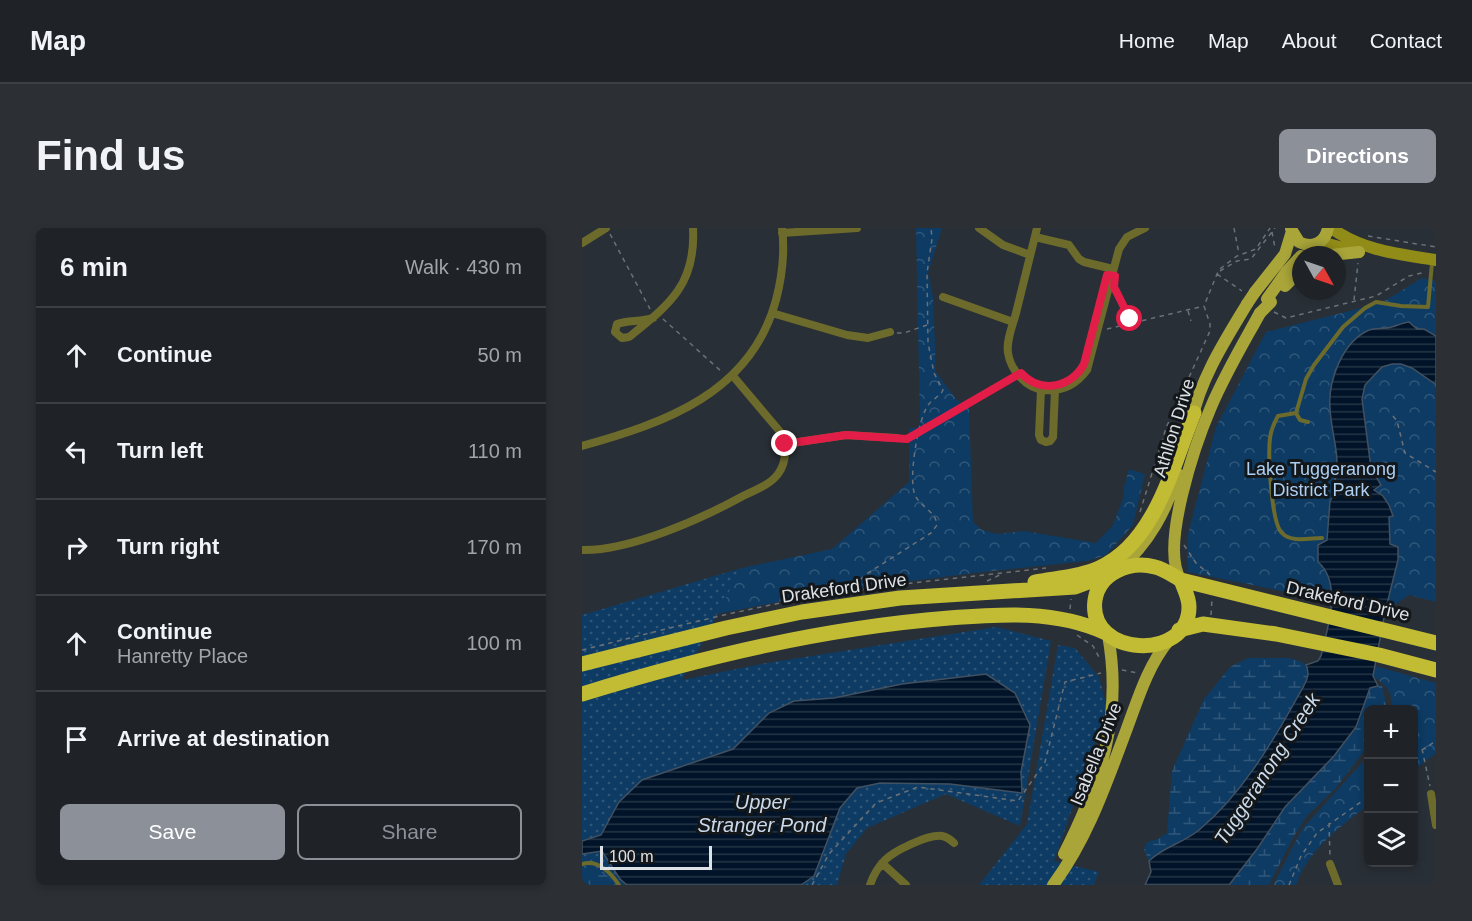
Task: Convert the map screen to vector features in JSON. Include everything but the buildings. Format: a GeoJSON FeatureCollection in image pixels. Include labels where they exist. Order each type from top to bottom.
{"type":"FeatureCollection","features":[{"type":"Feature","properties":{"kind":"highway"},"geometry":{"type":"LineString","coordinates":[[966,591],[1074,575],[1100,568],[1117,558],[1143,528],[1164,494],[1194,413]]}},
{"type":"Feature","properties":{"kind":"highway"},"geometry":{"type":"LineString","coordinates":[[582,694],[747,648],[806,636],[921,621],[984,616],[1040,615],[1087,624],[1107,634],[1127,644],[1140,646],[1159,644],[1185,623],[1189,609],[1188,598],[1180,580],[1158,567],[1147,565],[1135,565],[1117,570],[1102,583],[1096,595],[1095,610],[1107,634]]}},
{"type":"Feature","properties":{"kind":"highway","name":"Drakeford Drive"},"geometry":{"type":"LineString","coordinates":[[582,664],[783,616],[840,606],[966,591],[1075,587],[1117,570]]}},
{"type":"Feature","properties":{"kind":"highway","name":"Drakeford Drive"},"geometry":{"type":"LineString","coordinates":[[1180,580],[1384,628],[1436,643]]}},
{"type":"Feature","properties":{"kind":"highway"},"geometry":{"type":"LineString","coordinates":[[1175,633],[1203,624],[1212,625],[1318,642],[1436,670]]}},
{"type":"Feature","properties":{"kind":"main road","name":"Athllon Drive"},"geometry":{"type":"LineString","coordinates":[[1313,246],[1324,238],[1329,228]]}},
{"type":"Feature","properties":{"kind":"main road","name":"Athllon Drive"},"geometry":{"type":"LineString","coordinates":[[1291,230],[1299,242],[1315,244]]}},
{"type":"Feature","properties":{"kind":"main road","name":"Athllon Drive"},"geometry":{"type":"LineString","coordinates":[[1117,570],[1145,543],[1160,518],[1172,493],[1194,413],[1222,348],[1255,292],[1285,254],[1291,230]]}},
{"type":"Feature","properties":{"kind":"main road"},"geometry":{"type":"LineString","coordinates":[[1346,249],[1360,244]]}},
{"type":"Feature","properties":{"kind":"main road","name":"Athllon Drive"},"geometry":{"type":"LineString","coordinates":[[1180,580],[1175,560],[1177,516],[1199,438],[1224,379],[1292,266]]}},
{"type":"Feature","properties":{"kind":"main road"},"geometry":{"type":"LineString","coordinates":[[1268,306],[1292,280]]}},
{"type":"Feature","properties":{"kind":"main road","name":"Isabella Drive"},"geometry":{"type":"LineString","coordinates":[[1051,885],[1078,845],[1094,812],[1156,655],[1175,633]]}},
{"type":"Feature","properties":{"kind":"main road","name":"Isabella Drive"},"geometry":{"type":"LineString","coordinates":[[1051,885],[1091,792],[1108,744],[1113,708],[1107,634]]}},
{"type":"Feature","properties":{"kind":"street"},"geometry":{"type":"LineString","coordinates":[[582,243],[606,228]]}},
{"type":"Feature","properties":{"kind":"street"},"geometry":{"type":"LineString","coordinates":[[653,318],[678,293],[692,252],[693,228]]}},
{"type":"Feature","properties":{"kind":"street"},"geometry":{"type":"LineString","coordinates":[[582,446],[675,414],[716,391],[733,376],[757,347],[772,313],[781,274],[782,230],[857,228]]}},
{"type":"Feature","properties":{"kind":"street"},"geometry":{"type":"LineString","coordinates":[[979,228],[1003,245],[1030,255]]}},
{"type":"Feature","properties":{"kind":"street"},"geometry":{"type":"LineString","coordinates":[[1112,272],[1079,259],[1069,246],[1036,232],[1013,322],[1008,353],[1018,375],[1041,390],[1072,386],[1081,379],[1087,370],[1119,249],[1124,240],[1136,231],[1145,228]]}},
{"type":"Feature","properties":{"kind":"street"},"geometry":{"type":"LineString","coordinates":[[1329,228],[1360,244],[1365,253],[1377,251],[1435,255]]}},
{"type":"Feature","properties":{"kind":"street"},"geometry":{"type":"LineString","coordinates":[[1315,244],[1360,244]]}},
{"type":"Feature","properties":{"kind":"street"},"geometry":{"type":"LineString","coordinates":[[943,297],[1013,322]]}},
{"type":"Feature","properties":{"kind":"street"},"geometry":{"type":"LineString","coordinates":[[772,313],[847,335],[868,338],[890,332]]}},
{"type":"Feature","properties":{"kind":"street"},"geometry":{"type":"LineString","coordinates":[[582,550],[650,537],[700,518],[769,482],[777,475],[784,461],[785,444],[776,425],[733,376]]}},
{"type":"Feature","properties":{"kind":"street"},"geometry":{"type":"LineString","coordinates":[[1041,390],[1039,435],[1041,440],[1046,442],[1050,441],[1053,436],[1055,390]]}},
{"type":"Feature","properties":{"kind":"street"},"geometry":{"type":"LineString","coordinates":[[785,444],[846,435],[897,438]]}},
{"type":"Feature","properties":{"kind":"street"},"geometry":{"type":"LineString","coordinates":[[1431,794],[1436,825]]}},
{"type":"Feature","properties":{"kind":"street"},"geometry":{"type":"LineString","coordinates":[[870,885],[882,863],[897,850],[934,836],[944,836],[954,843]]}},
{"type":"Feature","properties":{"kind":"street"},"geometry":{"type":"LineString","coordinates":[[882,863],[906,885]]}},
{"type":"Feature","properties":{"kind":"street"},"geometry":{"type":"LineString","coordinates":[[1330,864],[1338,885]]}},
{"type":"Feature","properties":{"kind":"lane"},"geometry":{"type":"LineString","coordinates":[[1308,422],[1300,420],[1296,413],[1306,379],[1314,365],[1343,327],[1365,308],[1376,302],[1428,307],[1435,255]]}},
{"type":"Feature","properties":{"kind":"lane"},"geometry":{"type":"LineString","coordinates":[[1296,413],[1278,416],[1270,440],[1276,525],[1282,534],[1290,539],[1322,538]]}},
{"type":"Feature","properties":{"kind":"lane"},"geometry":{"type":"LineString","coordinates":[[582,864],[588,862],[605,868],[619,885]]}},
{"type":"Feature","properties":{"kind":"path"},"geometry":{"type":"LineString","coordinates":[[835,594],[857,582],[936,528],[937,520],[934,515],[915,495],[914,453],[927,407],[942,394],[943,390],[934,373],[928,343],[927,273],[932,228]]}},
{"type":"Feature","properties":{"kind":"path"},"geometry":{"type":"LineString","coordinates":[[1234,228],[1239,255]]}},
{"type":"Feature","properties":{"kind":"path"},"geometry":{"type":"LineString","coordinates":[[1140,513],[1166,428],[1210,331],[1204,306],[1208,292],[1221,268],[1239,255],[1256,249],[1270,228]]}},
{"type":"Feature","properties":{"kind":"path"},"geometry":{"type":"LineString","coordinates":[[1217,274],[1237,261],[1247,261],[1255,256],[1275,228]]}},
{"type":"Feature","properties":{"kind":"path"},"geometry":{"type":"LineString","coordinates":[[1354,301],[1360,244],[1435,255]]}},
{"type":"Feature","properties":{"kind":"path"},"geometry":{"type":"LineString","coordinates":[[1268,306],[1286,318],[1382,293],[1409,276],[1424,271],[1431,272]]}},
{"type":"Feature","properties":{"kind":"path"},"geometry":{"type":"LineString","coordinates":[[1112,272],[1115,276],[1114,287],[1132,323]]}},
{"type":"Feature","properties":{"kind":"path"},"geometry":{"type":"LineString","coordinates":[[1102,332],[1204,306]]}},
{"type":"Feature","properties":{"kind":"path"},"geometry":{"type":"LineString","coordinates":[[1188,310],[1191,321]]}},
{"type":"Feature","properties":{"kind":"path"},"geometry":{"type":"LineString","coordinates":[[890,332],[904,333],[927,325]]}},
{"type":"Feature","properties":{"kind":"path"},"geometry":{"type":"LineString","coordinates":[[897,438],[907,439],[1018,375]]}},
{"type":"Feature","properties":{"kind":"path"},"geometry":{"type":"LineString","coordinates":[[1393,417],[1397,422],[1405,453],[1436,472]]}},
{"type":"Feature","properties":{"kind":"path"},"geometry":{"type":"LineString","coordinates":[[1183,544],[1196,563],[1215,580],[1210,606],[1212,625]]}},
{"type":"Feature","properties":{"kind":"path"},"geometry":{"type":"LineString","coordinates":[[582,650],[726,615],[835,594],[1046,568]]}},
{"type":"Feature","properties":{"kind":"path"},"geometry":{"type":"LineString","coordinates":[[966,591],[1006,573]]}},
{"type":"Feature","properties":{"kind":"path"},"geometry":{"type":"LineString","coordinates":[[1071,632],[1094,646],[1105,669],[1109,671]]}},
{"type":"Feature","properties":{"kind":"path"},"geometry":{"type":"LineString","coordinates":[[812,885],[829,854],[876,803],[918,787],[1018,801],[1045,762],[1065,682],[1109,671],[1130,670],[1146,676]]}},
{"type":"Feature","properties":{"kind":"path"},"geometry":{"type":"LineString","coordinates":[[1418,751],[1436,741]]}},
{"type":"Feature","properties":{"kind":"path"},"geometry":{"type":"LineString","coordinates":[[1422,748],[1431,794]]}},
{"type":"Feature","properties":{"kind":"path"},"geometry":{"type":"LineString","coordinates":[[1289,885],[1306,847],[1317,833],[1364,800]]}},
{"type":"Feature","properties":{"kind":"path"},"geometry":{"type":"LineString","coordinates":[[1329,823],[1330,864]]}},
{"type":"Feature","properties":{"kind":"green space"},"geometry":{"type":"Polygon","coordinates":[[[916,228],[942,228],[928,273],[933,296],[936,372],[956,399],[969,408],[973,522],[982,530],[997,534],[1024,531],[1096,543],[1113,525],[1124,496],[1123,490],[1129,469],[1145,474],[1133,525],[1106,555],[1087,561],[835,591],[717,614],[742,568],[832,549],[909,482],[909,428],[918,428],[920,423],[916,228]]]}},
{"type":"Feature","properties":{"kind":"green space","name":"Lake Tuggeranong District Park"},"geometry":{"type":"Polygon","coordinates":[[[1422,278],[1436,281],[1436,602],[1409,595],[1385,612],[1188,572],[1187,538],[1216,427],[1266,332],[1381,303],[1422,278]]]}},
{"type":"Feature","properties":{"kind":"green space"},"geometry":{"type":"Polygon","coordinates":[[[742,568],[682,680],[761,664],[996,627],[1051,641],[1020,826],[946,794],[867,828],[846,854],[837,885],[582,885],[582,615],[742,568]]]}},
{"type":"Feature","properties":{"kind":"green space"},"geometry":{"type":"Polygon","coordinates":[[[1058,645],[1075,648],[1099,677],[1107,708],[1054,861],[1099,872],[1094,885],[979,885],[1027,824],[1058,645]]]}},
{"type":"Feature","properties":{"kind":"green space"},"geometry":{"type":"Polygon","coordinates":[[[1248,658],[1290,658],[1304,663],[1309,672],[1308,676],[1275,737],[1234,794],[1197,832],[1149,861],[1144,849],[1147,842],[1167,833],[1172,771],[1204,699],[1230,667],[1248,658]]]}},
{"type":"Feature","properties":{"kind":"green space"},"geometry":{"type":"Polygon","coordinates":[[[1375,666],[1436,683],[1436,753],[1418,767],[1418,705],[1392,705],[1388,690],[1373,676],[1375,666]]]}},
{"type":"Feature","properties":{"kind":"green space"},"geometry":{"type":"Polygon","coordinates":[[[1382,685],[1386,705],[1364,705],[1364,751],[1336,788],[1308,815],[1294,836],[1269,885],[1229,885],[1285,807],[1334,756],[1356,727],[1370,688],[1382,685]]]}},
{"type":"Feature","properties":{"kind":"green space"},"geometry":{"type":"Polygon","coordinates":[[[1364,760],[1364,808],[1317,850],[1301,872],[1296,885],[1273,885],[1302,829],[1364,760]]]}},
{"type":"Feature","properties":{"kind":"green space"},"geometry":{"type":"Polygon","coordinates":[[[590,867],[608,876],[614,885],[582,885],[582,868],[590,867]]]}},
{"type":"Feature","properties":{"kind":"water","name":"Tuggeranong Creek"},"geometry":{"type":"Polygon","coordinates":[[[1409,322],[1417,329],[1424,329],[1436,336],[1436,387],[1412,368],[1392,364],[1382,367],[1365,385],[1362,399],[1371,468],[1381,485],[1374,490],[1383,496],[1389,505],[1393,516],[1389,517],[1390,544],[1398,547],[1398,560],[1373,676],[1378,686],[1370,688],[1356,727],[1334,756],[1285,807],[1229,885],[1145,885],[1151,872],[1149,861],[1199,830],[1241,786],[1254,769],[1304,686],[1308,674],[1306,665],[1318,661],[1321,656],[1332,594],[1326,571],[1318,562],[1318,545],[1327,540],[1330,501],[1339,488],[1335,481],[1337,462],[1330,408],[1331,386],[1344,353],[1359,336],[1369,330],[1409,322]]]}},
{"type":"Feature","properties":{"kind":"water","name":"Upper Stranger Pond"},"geometry":{"type":"Polygon","coordinates":[[[986,674],[1015,693],[1030,725],[1021,772],[1022,793],[950,784],[880,783],[857,788],[840,808],[814,876],[801,885],[627,885],[620,879],[602,851],[582,854],[582,841],[601,835],[619,802],[642,780],[733,749],[769,713],[794,701],[834,698],[902,684],[986,674]]]}},
{"type":"Feature","properties":{"kind":"route"},"geometry":{"type":"LineString","coordinates":[[785,444],[846,435],[907,439],[1021,373],[1027,379],[1046,386],[1059,385],[1072,380],[1082,369],[1087,356],[1108,274],[1115,276],[1114,287],[1130,319]]}}]}
